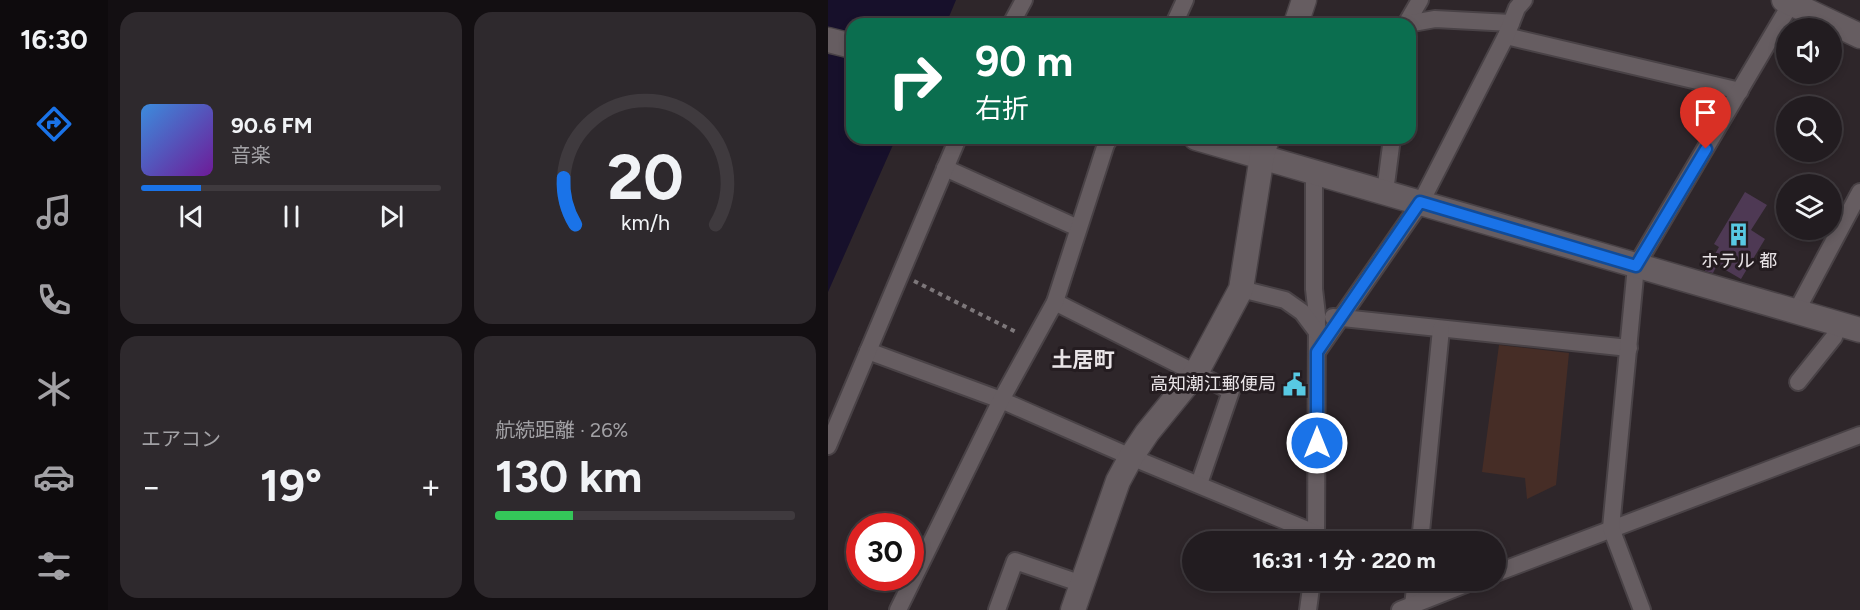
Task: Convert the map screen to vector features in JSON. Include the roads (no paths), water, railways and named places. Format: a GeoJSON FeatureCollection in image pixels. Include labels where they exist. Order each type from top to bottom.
{"type":"FeatureCollection","features":[{"type":"Feature","properties":{"kind":"street"},"geometry":{"type":"LineString","coordinates":[[1014,18],[1024,0]]}},
{"type":"Feature","properties":{"kind":"street"},"geometry":{"type":"LineString","coordinates":[[1177,18],[1185,0]]}},
{"type":"Feature","properties":{"kind":"street"},"geometry":{"type":"LineString","coordinates":[[1410,18],[1420,0]]}},
{"type":"Feature","properties":{"kind":"street"},"geometry":{"type":"LineString","coordinates":[[1317,352],[1420,202],[1509,30],[1517,8],[1524,0]]}},
{"type":"Feature","properties":{"kind":"street"},"geometry":{"type":"LineString","coordinates":[[1642,610],[1611,528],[1636,266],[1740,91],[1789,1],[1860,36]]}},
{"type":"Feature","properties":{"kind":"street"},"geometry":{"type":"LineString","coordinates":[[1416,23],[1435,20],[1509,30],[1740,91]]}},
{"type":"Feature","properties":{"kind":"street"},"geometry":{"type":"LineString","coordinates":[[828,40],[846,44]]}},
{"type":"Feature","properties":{"kind":"street"},"geometry":{"type":"LineString","coordinates":[[828,446],[955,144]]}},
{"type":"Feature","properties":{"kind":"street"},"geometry":{"type":"LineString","coordinates":[[898,610],[1001,400],[1055,303],[1106,144]]}},
{"type":"Feature","properties":{"kind":"street"},"geometry":{"type":"LineString","coordinates":[[1241,144],[1264,147],[1314,171],[1636,266],[1853,324]]}},
{"type":"Feature","properties":{"kind":"street"},"geometry":{"type":"LineString","coordinates":[[1385,192],[1391,144]]}},
{"type":"Feature","properties":{"kind":"street"},"geometry":{"type":"LineString","coordinates":[[1073,610],[1118,481],[1147,433],[1196,373],[1241,289],[1264,147]]}},
{"type":"Feature","properties":{"kind":"street"},"geometry":{"type":"LineString","coordinates":[[945,168],[1078,228]]}},
{"type":"Feature","properties":{"kind":"street"},"geometry":{"type":"LineString","coordinates":[[1314,171],[1314,289],[1317,323],[1316,531]]}},
{"type":"Feature","properties":{"kind":"street"},"geometry":{"type":"LineString","coordinates":[[1797,310],[1860,192]]}},
{"type":"Feature","properties":{"kind":"street"},"geometry":{"type":"LineString","coordinates":[[1241,289],[1285,300],[1317,323],[1340,318],[1629,348]]}},
{"type":"Feature","properties":{"kind":"street"},"geometry":{"type":"LineString","coordinates":[[1285,300],[1314,289]]}},
{"type":"Feature","properties":{"kind":"street"},"geometry":{"type":"LineString","coordinates":[[1055,303],[1231,391],[1199,484]]}},
{"type":"Feature","properties":{"kind":"street"},"geometry":{"type":"LineString","coordinates":[[1798,382],[1834,337],[1853,324]]}},
{"type":"Feature","properties":{"kind":"street"},"geometry":{"type":"LineString","coordinates":[[1421,531],[1441,329]]}},
{"type":"Feature","properties":{"kind":"street"},"geometry":{"type":"LineString","coordinates":[[868,351],[1001,400],[1199,484],[1301,531]]}},
{"type":"Feature","properties":{"kind":"street"},"geometry":{"type":"LineString","coordinates":[[1506,569],[1860,435]]}},
{"type":"Feature","properties":{"kind":"street"},"geometry":{"type":"LineString","coordinates":[[997,610],[1015,561],[1082,584]]}},
{"type":"Feature","properties":{"kind":"street"},"geometry":{"type":"LineString","coordinates":[[1308,610],[1311,591]]}},
{"type":"Feature","properties":{"kind":"street"},"geometry":{"type":"LineString","coordinates":[[1406,608],[1412,591]]}},
{"type":"Feature","properties":{"kind":"street"},"geometry":{"type":"LineString","coordinates":[[1406,608],[1448,591]]}},
{"type":"Feature","properties":{"kind":"place","name":"ホテル 都"},"geometry":{"type":"Point","coordinates":[1739,235]}},
{"type":"Feature","properties":{"kind":"place","name":"高知潮江郵便局"},"geometry":{"type":"Point","coordinates":[1294,384]}},
{"type":"Feature","properties":{"kind":"district","name":"土居町"},"geometry":{"type":"Point","coordinates":[1083,360]}}]}
